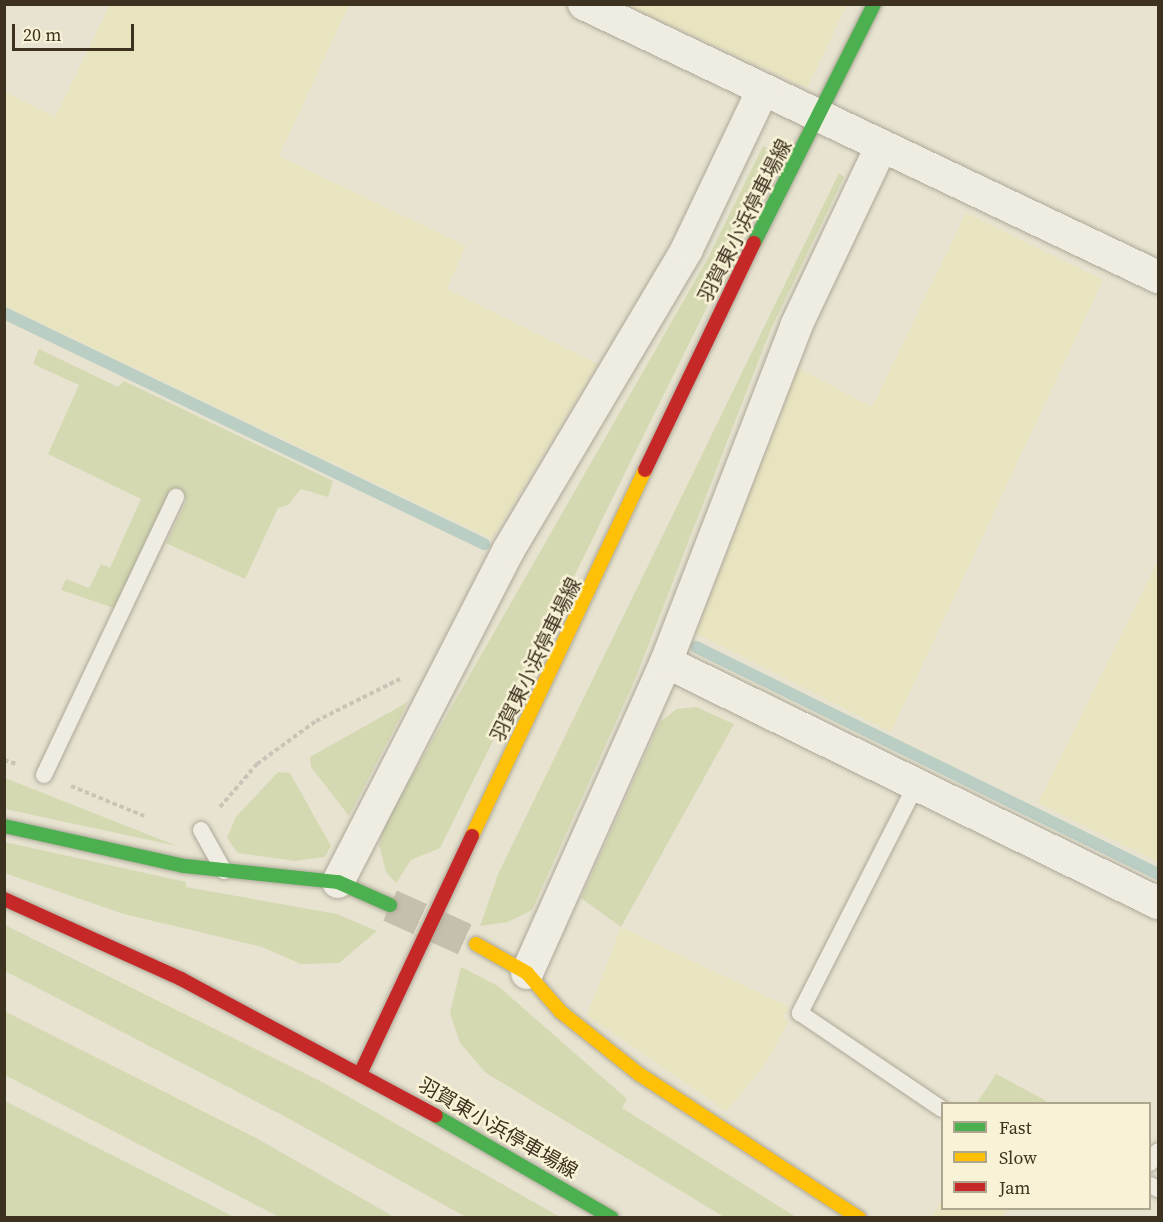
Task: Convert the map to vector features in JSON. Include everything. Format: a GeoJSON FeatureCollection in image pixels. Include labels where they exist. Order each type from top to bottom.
{"type":"FeatureCollection","features":[{"type":"Feature","properties":{"kind":"main road","name":"羽賀東小浜停車場線"},"geometry":{"type":"LineString","coordinates":[[612,1218],[361,1072],[726,299],[820,118],[874,4]]}},
{"type":"Feature","properties":{"kind":"main road"},"geometry":{"type":"LineString","coordinates":[[4,826],[225,872],[338,882],[390,905]]}},
{"type":"Feature","properties":{"kind":"main road"},"geometry":{"type":"LineString","coordinates":[[4,899],[181,979],[361,1072]]}},
{"type":"Feature","properties":{"kind":"main road"},"geometry":{"type":"LineString","coordinates":[[476,944],[527,973],[561,1012],[639,1074],[860,1218]]}},
{"type":"Feature","properties":{"kind":"street"},"geometry":{"type":"LineString","coordinates":[[584,4],[1158,277]]}},
{"type":"Feature","properties":{"kind":"street"},"geometry":{"type":"LineString","coordinates":[[338,882],[446,665],[687,249],[763,90]]}},
{"type":"Feature","properties":{"kind":"street"},"geometry":{"type":"LineString","coordinates":[[527,973],[666,662],[796,326],[882,145]]}},
{"type":"Feature","properties":{"kind":"street"},"geometry":{"type":"LineString","coordinates":[[666,662],[915,787],[1158,903]]}},
{"type":"Feature","properties":{"kind":"lane"},"geometry":{"type":"LineString","coordinates":[[44,775],[176,497]]}},
{"type":"Feature","properties":{"kind":"lane"},"geometry":{"type":"LineString","coordinates":[[915,787],[800,1013],[941,1108]]}},
{"type":"Feature","properties":{"kind":"lane"},"geometry":{"type":"LineString","coordinates":[[201,830],[225,872]]}},
{"type":"Feature","properties":{"kind":"path"},"geometry":{"type":"LineString","coordinates":[[4,759],[156,821],[201,830],[257,764],[316,721],[395,681],[446,665]]}},
{"type":"Feature","properties":{"kind":"shaded area"},"geometry":{"type":"Polygon","coordinates":[[[847,4],[807,88],[626,5],[847,4]]]}},
{"type":"Feature","properties":{"kind":"shaded area"},"geometry":{"type":"Polygon","coordinates":[[[110,5],[349,5],[279,156],[466,246],[447,289],[598,364],[492,539],[5,306],[5,92],[55,117],[110,5]]]}},
{"type":"Feature","properties":{"kind":"shaded area"},"geometry":{"type":"Polygon","coordinates":[[[966,213],[1103,280],[891,732],[696,633],[798,368],[872,407],[966,213]]]}},
{"type":"Feature","properties":{"kind":"shaded area"},"geometry":{"type":"Polygon","coordinates":[[[1158,560],[1158,862],[1038,803],[1158,560]]]}},
{"type":"Feature","properties":{"kind":"shaded area"},"geometry":{"type":"Polygon","coordinates":[[[621,927],[789,1007],[783,1017],[788,1022],[765,1065],[726,1111],[587,1015],[621,927]]]}},
{"type":"Feature","properties":{"kind":"shaded area"},"geometry":{"type":"Polygon","coordinates":[[[941,1202],[941,1210],[1007,1210],[1002,1217],[931,1217],[941,1202]]]}},
{"type":"Feature","properties":{"kind":"green space"},"geometry":{"type":"Polygon","coordinates":[[[763,146],[782,155],[440,848],[411,860],[396,883],[386,872],[379,845],[384,825],[708,258],[763,146]]]}},
{"type":"Feature","properties":{"kind":"green space"},"geometry":{"type":"Polygon","coordinates":[[[839,173],[844,177],[770,331],[636,677],[532,910],[508,922],[480,926],[499,872],[839,173]]]}},
{"type":"Feature","properties":{"kind":"green space"},"geometry":{"type":"Polygon","coordinates":[[[39,349],[118,387],[124,381],[333,481],[328,497],[301,489],[288,505],[278,508],[245,579],[166,543],[187,500],[170,491],[114,608],[61,590],[66,579],[89,588],[101,564],[110,568],[141,499],[48,454],[79,385],[33,364],[39,349]]]}},
{"type":"Feature","properties":{"kind":"green space"},"geometry":{"type":"Polygon","coordinates":[[[408,702],[349,816],[311,767],[310,757],[408,702]]]}},
{"type":"Feature","properties":{"kind":"green space"},"geometry":{"type":"Polygon","coordinates":[[[696,707],[734,724],[621,927],[581,898],[660,722],[677,709],[696,707]]]}},
{"type":"Feature","properties":{"kind":"green space"},"geometry":{"type":"Polygon","coordinates":[[[278,772],[290,773],[331,846],[325,857],[295,861],[238,853],[227,838],[236,817],[278,772]]]}},
{"type":"Feature","properties":{"kind":"green space"},"geometry":{"type":"Polygon","coordinates":[[[5,778],[177,846],[5,809],[5,778]]]}},
{"type":"Feature","properties":{"kind":"green space"},"geometry":{"type":"Polygon","coordinates":[[[5,842],[186,882],[186,887],[337,914],[377,931],[339,963],[301,964],[262,947],[124,914],[5,873],[5,842]]]}},
{"type":"Feature","properties":{"kind":"green space"},"geometry":{"type":"Polygon","coordinates":[[[5,925],[326,1084],[560,1217],[466,1217],[284,1116],[5,971],[5,925]]]}},
{"type":"Feature","properties":{"kind":"green space"},"geometry":{"type":"Polygon","coordinates":[[[461,967],[498,986],[627,1099],[622,1108],[796,1217],[724,1217],[486,1073],[460,1043],[450,1013],[461,967]]]}},
{"type":"Feature","properties":{"kind":"green space"},"geometry":{"type":"Polygon","coordinates":[[[4,1011],[258,1139],[394,1217],[279,1217],[5,1075],[4,1011]]]}},
{"type":"Feature","properties":{"kind":"green space"},"geometry":{"type":"Polygon","coordinates":[[[996,1074],[1048,1102],[978,1102],[996,1074]]]}},
{"type":"Feature","properties":{"kind":"green space"},"geometry":{"type":"Polygon","coordinates":[[[5,1101],[207,1203],[234,1217],[5,1217],[5,1101]]]}},
{"type":"Feature","properties":{"kind":"waterway"},"geometry":{"type":"LineString","coordinates":[[4,313],[484,544]]}},
{"type":"Feature","properties":{"kind":"waterway"},"geometry":{"type":"LineString","coordinates":[[696,647],[1158,874]]}},
{"type":"Feature","properties":{"kind":"tunnel"},"geometry":{"type":"LineString","coordinates":[[390,905],[476,944]]}},
{"type":"Feature","properties":{"kind":"traffic: fast"},"geometry":{"type":"LineString","coordinates":[[754,243],[874,4]]}},
{"type":"Feature","properties":{"kind":"traffic: fast"},"geometry":{"type":"LineString","coordinates":[[4,826],[185,866],[338,882],[390,905]]}},
{"type":"Feature","properties":{"kind":"traffic: fast"},"geometry":{"type":"LineString","coordinates":[[436,1116],[612,1218]]}},
{"type":"Feature","properties":{"kind":"traffic: slow"},"geometry":{"type":"LineString","coordinates":[[472,836],[645,470]]}},
{"type":"Feature","properties":{"kind":"traffic: slow"},"geometry":{"type":"LineString","coordinates":[[476,944],[527,973],[561,1012],[639,1074],[859,1218]]}},
{"type":"Feature","properties":{"kind":"traffic: jam"},"geometry":{"type":"LineString","coordinates":[[645,470],[754,243]]}},
{"type":"Feature","properties":{"kind":"traffic: jam"},"geometry":{"type":"LineString","coordinates":[[361,1072],[472,836]]}},
{"type":"Feature","properties":{"kind":"traffic: jam"},"geometry":{"type":"LineString","coordinates":[[4,899],[181,979],[436,1116]]}}]}
